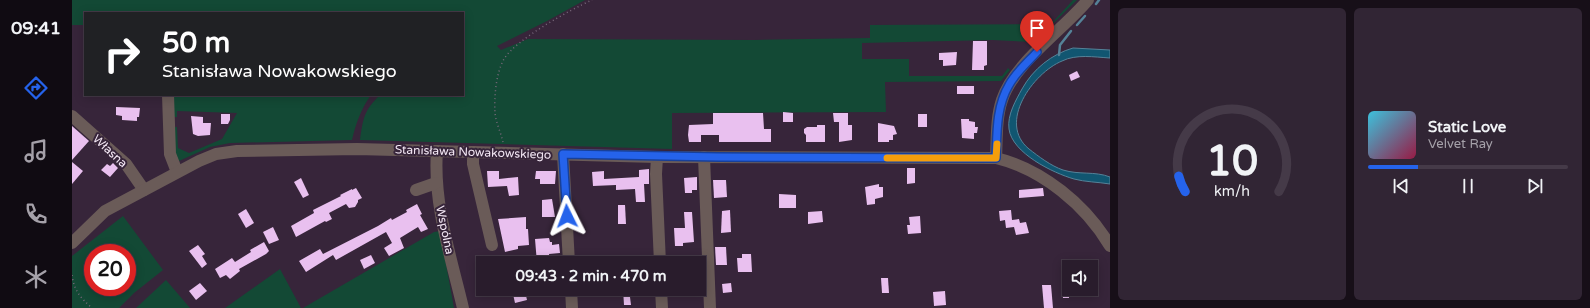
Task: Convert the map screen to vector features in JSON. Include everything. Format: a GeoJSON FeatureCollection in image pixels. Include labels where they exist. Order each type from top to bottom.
{"type":"FeatureCollection","features":[{"type":"Feature","properties":{"kind":"street"},"geometry":{"type":"LineString","coordinates":[[996,158],[997,124],[999,112],[1002,99],[1009,84],[1037,52],[1088,0]]}},
{"type":"Feature","properties":{"kind":"street"},"geometry":{"type":"LineString","coordinates":[[168,96],[170,154],[177,172]]}},
{"type":"Feature","properties":{"kind":"street","name":"Własna"},"geometry":{"type":"LineString","coordinates":[[72,116],[126,164],[144,190]]}},
{"type":"Feature","properties":{"kind":"street","name":"Stanisława Nowakowskiego"},"geometry":{"type":"LineString","coordinates":[[72,243],[105,211],[199,160],[216,154],[237,151],[351,149],[657,157],[996,158],[1009,161],[1053,185],[1094,223],[1110,246]]}},
{"type":"Feature","properties":{"kind":"street","name":"Wspólna"},"geometry":{"type":"LineString","coordinates":[[437,151],[436,184],[440,211],[463,308]]}},
{"type":"Feature","properties":{"kind":"street"},"geometry":{"type":"LineString","coordinates":[[473,152],[473,164],[492,245]]}},
{"type":"Feature","properties":{"kind":"street"},"geometry":{"type":"LineString","coordinates":[[563,154],[569,256]]}},
{"type":"Feature","properties":{"kind":"street"},"geometry":{"type":"LineString","coordinates":[[657,157],[656,174],[660,256]]}},
{"type":"Feature","properties":{"kind":"street"},"geometry":{"type":"LineString","coordinates":[[704,157],[710,308]]}},
{"type":"Feature","properties":{"kind":"street"},"geometry":{"type":"LineString","coordinates":[[416,190],[436,184]]}},
{"type":"Feature","properties":{"kind":"street"},"geometry":{"type":"LineString","coordinates":[[571,296],[572,308]]}},
{"type":"Feature","properties":{"kind":"street"},"geometry":{"type":"LineString","coordinates":[[661,296],[662,308]]}},
{"type":"Feature","properties":{"kind":"path"},"geometry":{"type":"LineString","coordinates":[[504,153],[503,141],[495,113],[496,91],[504,59],[523,39],[577,7],[592,0]]}},
{"type":"Feature","properties":{"kind":"path"},"geometry":{"type":"LineString","coordinates":[[72,275],[74,288],[78,295],[92,308]]}},
{"type":"Feature","properties":{"kind":"green space"},"geometry":{"type":"Polygon","coordinates":[[[72,0],[585,0],[497,46],[501,50],[528,39],[754,40],[870,38],[870,25],[1051,24],[1073,0],[1077,0],[1034,42],[992,40],[862,43],[862,59],[909,59],[909,76],[1002,76],[1008,68],[1010,70],[1001,81],[885,82],[886,112],[672,113],[672,149],[360,140],[362,126],[367,110],[379,96],[464,96],[464,12],[84,12],[84,25],[72,25],[72,0]]]}},
{"type":"Feature","properties":{"kind":"green space"},"geometry":{"type":"Polygon","coordinates":[[[172,96],[370,96],[359,116],[352,140],[230,143],[210,147],[179,161],[175,156],[173,127],[177,127],[178,148],[189,153],[222,139],[237,113],[177,111],[177,117],[173,117],[172,96]]]}},
{"type":"Feature","properties":{"kind":"green space"},"geometry":{"type":"Polygon","coordinates":[[[123,216],[163,270],[136,291],[136,244],[87,244],[123,216]]]}},
{"type":"Feature","properties":{"kind":"green space"},"geometry":{"type":"Polygon","coordinates":[[[440,231],[454,308],[303,308],[434,232],[440,231]]]}},
{"type":"Feature","properties":{"kind":"green space"},"geometry":{"type":"Polygon","coordinates":[[[84,247],[84,296],[131,296],[119,308],[72,308],[72,256],[84,247]]]}},
{"type":"Feature","properties":{"kind":"green space"},"geometry":{"type":"Polygon","coordinates":[[[280,269],[301,308],[225,308],[280,269]]]}},
{"type":"Feature","properties":{"kind":"green space"},"geometry":{"type":"Polygon","coordinates":[[[166,280],[190,308],[136,308],[166,280]]]}},
{"type":"Feature","properties":{"kind":"water"},"geometry":{"type":"Polygon","coordinates":[[[1073,48],[1110,50],[1110,58],[1085,56],[1073,57],[1051,67],[1040,76],[1030,87],[1018,113],[1017,126],[1020,138],[1029,149],[1058,168],[1075,172],[1104,175],[1110,177],[1110,184],[1074,179],[1045,167],[1025,154],[1017,146],[1009,129],[1009,118],[1012,108],[1026,82],[1044,63],[1058,54],[1073,48]]]}},
{"type":"Feature","properties":{"kind":"building"},"geometry":{"type":"Polygon","coordinates":[[[973,41],[987,41],[987,65],[984,66],[984,70],[972,70],[973,41]]]}},
{"type":"Feature","properties":{"kind":"building"},"geometry":{"type":"Polygon","coordinates":[[[957,52],[956,65],[943,66],[943,60],[939,60],[939,53],[957,52]]]}},
{"type":"Feature","properties":{"kind":"building"},"geometry":{"type":"Polygon","coordinates":[[[1077,71],[1080,77],[1071,81],[1069,75],[1077,71]]]}},
{"type":"Feature","properties":{"kind":"building"},"geometry":{"type":"Polygon","coordinates":[[[957,86],[974,86],[974,94],[957,94],[957,86]]]}},
{"type":"Feature","properties":{"kind":"building"},"geometry":{"type":"Polygon","coordinates":[[[116,107],[140,108],[137,121],[122,120],[122,116],[116,115],[116,107]]]}},
{"type":"Feature","properties":{"kind":"building"},"geometry":{"type":"Polygon","coordinates":[[[783,112],[793,113],[793,122],[783,122],[783,112]]]}},
{"type":"Feature","properties":{"kind":"building"},"geometry":{"type":"Polygon","coordinates":[[[713,113],[763,113],[764,129],[771,129],[771,142],[719,142],[719,135],[701,135],[701,142],[689,142],[689,125],[713,124],[713,113]]]}},
{"type":"Feature","properties":{"kind":"building"},"geometry":{"type":"Polygon","coordinates":[[[833,113],[848,113],[848,125],[852,125],[852,140],[839,142],[839,122],[834,122],[833,113]]]}},
{"type":"Feature","properties":{"kind":"building"},"geometry":{"type":"Polygon","coordinates":[[[221,114],[230,114],[228,124],[221,124],[221,114]]]}},
{"type":"Feature","properties":{"kind":"building"},"geometry":{"type":"Polygon","coordinates":[[[918,114],[927,114],[927,127],[918,127],[918,114]]]}},
{"type":"Feature","properties":{"kind":"building"},"geometry":{"type":"Polygon","coordinates":[[[191,116],[203,117],[203,123],[211,123],[210,135],[198,136],[193,134],[191,116]]]}},
{"type":"Feature","properties":{"kind":"building"},"geometry":{"type":"Polygon","coordinates":[[[961,119],[969,119],[969,121],[975,122],[975,127],[978,127],[977,133],[974,133],[974,139],[962,138],[961,119]]]}},
{"type":"Feature","properties":{"kind":"building"},"geometry":{"type":"Polygon","coordinates":[[[878,123],[894,126],[897,134],[893,135],[893,140],[889,140],[889,142],[878,142],[878,123]]]}},
{"type":"Feature","properties":{"kind":"building"},"geometry":{"type":"Polygon","coordinates":[[[817,125],[825,125],[825,142],[806,142],[804,129],[807,127],[817,127],[817,125]]]}},
{"type":"Feature","properties":{"kind":"building"},"geometry":{"type":"Polygon","coordinates":[[[72,126],[89,141],[72,160],[72,126]]]}},
{"type":"Feature","properties":{"kind":"building"},"geometry":{"type":"Polygon","coordinates":[[[72,162],[83,171],[72,184],[72,162]]]}},
{"type":"Feature","properties":{"kind":"building"},"geometry":{"type":"Polygon","coordinates":[[[113,163],[118,168],[110,177],[101,170],[107,164],[110,166],[113,163]]]}},
{"type":"Feature","properties":{"kind":"building"},"geometry":{"type":"Polygon","coordinates":[[[907,168],[915,168],[915,183],[907,184],[907,168]]]}},
{"type":"Feature","properties":{"kind":"building"},"geometry":{"type":"Polygon","coordinates":[[[649,169],[649,184],[644,184],[645,202],[636,202],[635,189],[616,190],[616,185],[593,186],[592,172],[604,171],[604,179],[639,177],[639,170],[649,169]]]}},
{"type":"Feature","properties":{"kind":"building"},"geometry":{"type":"Polygon","coordinates":[[[487,171],[499,171],[499,179],[518,177],[519,195],[509,196],[507,186],[488,187],[487,171]]]}},
{"type":"Feature","properties":{"kind":"building"},"geometry":{"type":"Polygon","coordinates":[[[536,171],[556,171],[555,184],[540,184],[540,179],[535,179],[536,171]]]}},
{"type":"Feature","properties":{"kind":"building"},"geometry":{"type":"Polygon","coordinates":[[[697,177],[697,190],[692,190],[692,193],[685,193],[684,178],[697,177]]]}},
{"type":"Feature","properties":{"kind":"building"},"geometry":{"type":"Polygon","coordinates":[[[301,178],[309,195],[303,198],[294,182],[301,178]]]}},
{"type":"Feature","properties":{"kind":"building"},"geometry":{"type":"Polygon","coordinates":[[[713,180],[726,180],[727,197],[714,198],[713,180]]]}},
{"type":"Feature","properties":{"kind":"building"},"geometry":{"type":"Polygon","coordinates":[[[879,184],[879,187],[883,187],[883,197],[875,199],[875,204],[867,205],[865,187],[879,184]]]}},
{"type":"Feature","properties":{"kind":"building"},"geometry":{"type":"Polygon","coordinates":[[[356,188],[362,198],[358,200],[355,207],[349,208],[346,204],[329,213],[332,219],[326,222],[325,221],[296,237],[291,226],[314,213],[313,210],[356,188]]]}},
{"type":"Feature","properties":{"kind":"building"},"geometry":{"type":"Polygon","coordinates":[[[1043,188],[1044,196],[1019,198],[1019,190],[1043,188]]]}},
{"type":"Feature","properties":{"kind":"building"},"geometry":{"type":"Polygon","coordinates":[[[779,194],[796,195],[796,208],[779,208],[779,194]]]}},
{"type":"Feature","properties":{"kind":"building"},"geometry":{"type":"Polygon","coordinates":[[[552,199],[555,217],[542,217],[542,200],[552,199]]]}},
{"type":"Feature","properties":{"kind":"building"},"geometry":{"type":"Polygon","coordinates":[[[417,204],[422,214],[420,215],[428,229],[421,232],[418,227],[400,238],[404,248],[389,256],[384,248],[392,243],[386,232],[336,260],[333,255],[306,272],[299,261],[320,249],[323,254],[391,218],[392,220],[407,212],[406,210],[417,204]]]}},
{"type":"Feature","properties":{"kind":"building"},"geometry":{"type":"Polygon","coordinates":[[[618,205],[625,205],[626,224],[618,224],[618,205]]]}},
{"type":"Feature","properties":{"kind":"building"},"geometry":{"type":"Polygon","coordinates":[[[246,209],[254,223],[246,228],[238,214],[246,209]]]}},
{"type":"Feature","properties":{"kind":"building"},"geometry":{"type":"Polygon","coordinates":[[[730,210],[731,232],[721,233],[722,211],[730,210]]]}},
{"type":"Feature","properties":{"kind":"building"},"geometry":{"type":"Polygon","coordinates":[[[1011,210],[1012,220],[1019,219],[1020,223],[1026,222],[1029,233],[1016,235],[1014,227],[1006,228],[1005,220],[1000,221],[999,211],[1011,210]]]}},
{"type":"Feature","properties":{"kind":"building"},"geometry":{"type":"Polygon","coordinates":[[[822,211],[823,222],[808,224],[808,212],[822,211]]]}},
{"type":"Feature","properties":{"kind":"building"},"geometry":{"type":"Polygon","coordinates":[[[684,212],[692,212],[694,242],[683,243],[683,246],[675,246],[674,228],[685,228],[684,212]]]}},
{"type":"Feature","properties":{"kind":"building"},"geometry":{"type":"Polygon","coordinates":[[[920,216],[921,233],[908,234],[907,225],[910,225],[909,217],[920,216]]]}},
{"type":"Feature","properties":{"kind":"building"},"geometry":{"type":"Polygon","coordinates":[[[526,217],[526,229],[528,229],[529,245],[518,246],[518,249],[505,252],[498,219],[526,217]]]}},
{"type":"Feature","properties":{"kind":"building"},"geometry":{"type":"Polygon","coordinates":[[[273,227],[279,240],[269,244],[263,232],[273,227]]]}},
{"type":"Feature","properties":{"kind":"building"},"geometry":{"type":"Polygon","coordinates":[[[549,238],[552,245],[559,244],[560,253],[549,254],[549,256],[536,256],[535,239],[549,238]]]}},
{"type":"Feature","properties":{"kind":"building"},"geometry":{"type":"Polygon","coordinates":[[[264,242],[269,251],[266,254],[239,269],[240,271],[230,279],[226,275],[220,278],[215,269],[232,258],[235,262],[251,252],[250,250],[264,242]]]}},
{"type":"Feature","properties":{"kind":"building"},"geometry":{"type":"Polygon","coordinates":[[[198,245],[205,254],[202,256],[207,264],[202,268],[189,251],[198,245]]]}},
{"type":"Feature","properties":{"kind":"building"},"geometry":{"type":"Polygon","coordinates":[[[715,247],[726,247],[727,265],[716,265],[715,247]]]}},
{"type":"Feature","properties":{"kind":"building"},"geometry":{"type":"Polygon","coordinates":[[[742,254],[751,254],[752,272],[738,272],[737,258],[742,258],[742,254]]]}},
{"type":"Feature","properties":{"kind":"building"},"geometry":{"type":"Polygon","coordinates":[[[371,255],[375,263],[364,269],[360,260],[371,255]]]}},
{"type":"Feature","properties":{"kind":"building"},"geometry":{"type":"Polygon","coordinates":[[[881,278],[888,278],[889,293],[882,293],[881,278]]]}},
{"type":"Feature","properties":{"kind":"building"},"geometry":{"type":"Polygon","coordinates":[[[200,283],[207,291],[196,300],[189,291],[200,283]]]}},
{"type":"Feature","properties":{"kind":"building"},"geometry":{"type":"Polygon","coordinates":[[[731,283],[732,292],[723,293],[722,284],[731,283]]]}},
{"type":"Feature","properties":{"kind":"building"},"geometry":{"type":"Polygon","coordinates":[[[1042,285],[1051,285],[1053,308],[1044,308],[1042,285]]]}},
{"type":"Feature","properties":{"kind":"building"},"geometry":{"type":"Polygon","coordinates":[[[945,291],[946,305],[934,306],[933,292],[945,291]]]}},
{"type":"Feature","properties":{"kind":"building"},"geometry":{"type":"Polygon","coordinates":[[[513,296],[526,296],[527,300],[515,303],[513,296]]]}},
{"type":"Feature","properties":{"kind":"building"},"geometry":{"type":"Polygon","coordinates":[[[623,296],[630,296],[631,305],[624,305],[623,296]]]}},
{"type":"Feature","properties":{"kind":"building"},"geometry":{"type":"Polygon","coordinates":[[[1063,296],[1069,296],[1069,298],[1063,298],[1063,296]]]}},
{"type":"Feature","properties":{"kind":"waterway"},"geometry":{"type":"LineString","coordinates":[[1096,4],[1099,0]]}},
{"type":"Feature","properties":{"kind":"waterway"},"geometry":{"type":"LineString","coordinates":[[1077,25],[1085,16]]}},
{"type":"Feature","properties":{"kind":"waterway"},"geometry":{"type":"LineString","coordinates":[[1059,55],[1060,45],[1071,31]]}},
{"type":"Feature","properties":{"kind":"slow traffic"},"geometry":{"type":"LineString","coordinates":[[887,158],[996,158],[997,144]]}},
{"type":"Feature","properties":{"kind":"route"},"geometry":{"type":"LineString","coordinates":[[567,216],[563,154],[657,157],[996,158],[997,124],[1002,99],[1009,84],[1037,52]]}}]}
